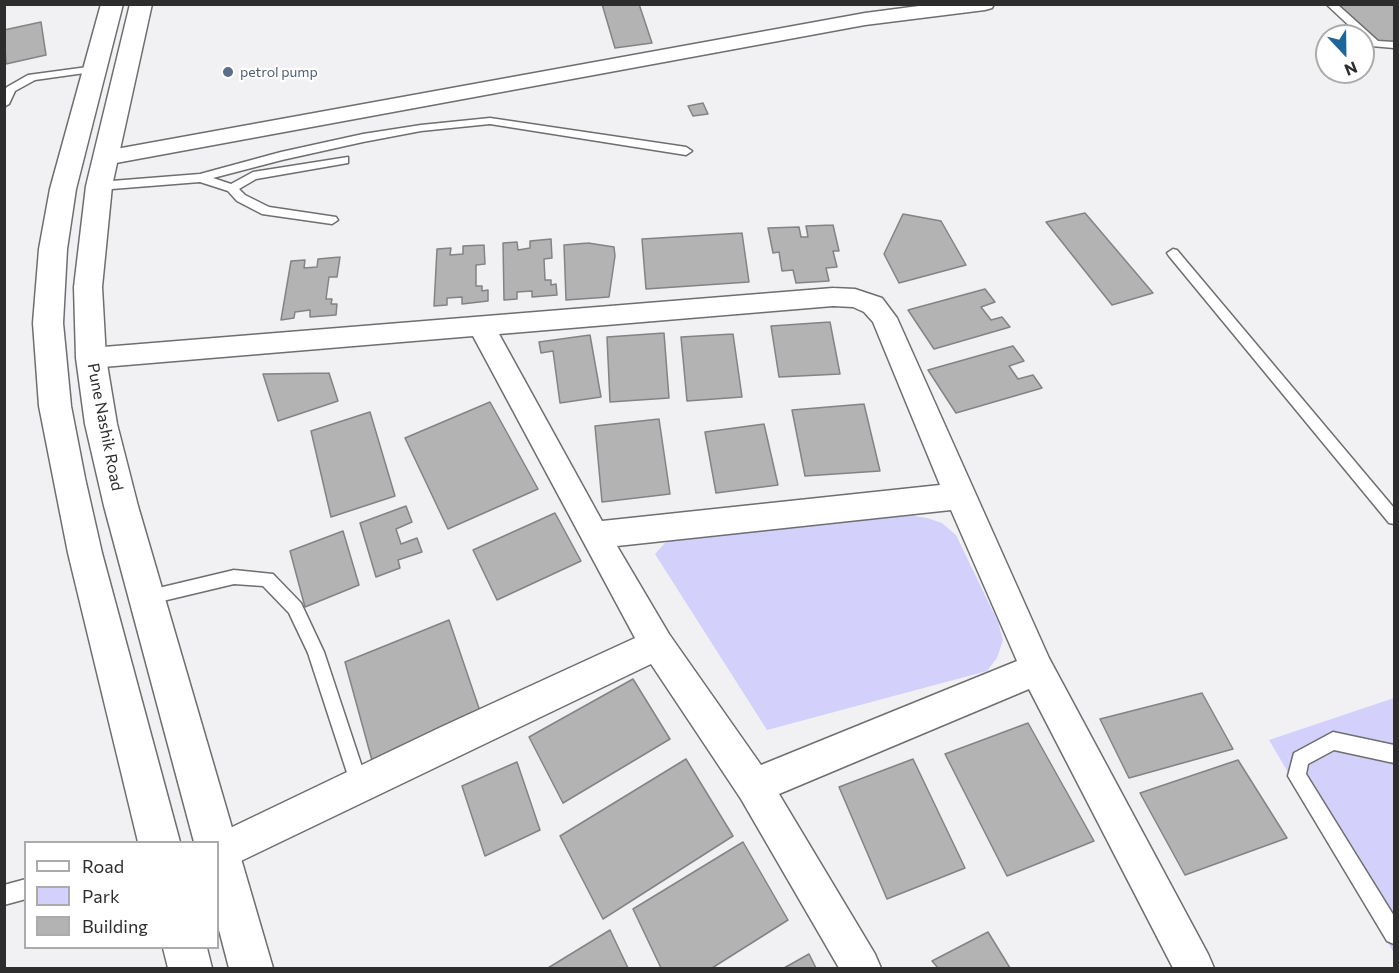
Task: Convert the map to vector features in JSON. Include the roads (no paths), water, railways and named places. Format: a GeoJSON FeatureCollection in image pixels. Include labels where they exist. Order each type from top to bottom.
{"type":"FeatureCollection","features":[{"type":"Feature","properties":{"kind":"highway"},"geometry":{"type":"LineString","coordinates":[[112,4],[63,189],[53,249],[48,323],[55,406],[85,553],[158,841]]}},
{"type":"Feature","properties":{"kind":"highway","name":"Pune Nashik Road"},"geometry":{"type":"LineString","coordinates":[[141,4],[102,172],[88,287],[91,358],[101,424],[146,598],[215,841]]}},
{"type":"Feature","properties":{"kind":"highway","name":"Pune Nashik Road"},"geometry":{"type":"LineString","coordinates":[[219,856],[250,969]]}},
{"type":"Feature","properties":{"kind":"highway"},"geometry":{"type":"LineString","coordinates":[[185,949],[190,969]]}},
{"type":"Feature","properties":{"kind":"street"},"geometry":{"type":"LineString","coordinates":[[102,172],[853,21],[985,4]]}},
{"type":"Feature","properties":{"kind":"street"},"geometry":{"type":"LineString","coordinates":[[91,358],[482,328],[833,297],[855,298],[873,305],[884,318],[1037,669],[1194,969]]}},
{"type":"Feature","properties":{"kind":"street"},"geometry":{"type":"LineString","coordinates":[[482,328],[594,536],[657,645],[754,786],[861,969]]}},
{"type":"Feature","properties":{"kind":"street"},"geometry":{"type":"LineString","coordinates":[[594,536],[960,496]]}},
{"type":"Feature","properties":{"kind":"street"},"geometry":{"type":"LineString","coordinates":[[219,848],[657,645]]}},
{"type":"Feature","properties":{"kind":"street"},"geometry":{"type":"LineString","coordinates":[[754,786],[1037,669]]}},
{"type":"Feature","properties":{"kind":"lane"},"geometry":{"type":"LineString","coordinates":[[1331,4],[1375,44],[1395,45]]}},
{"type":"Feature","properties":{"kind":"lane"},"geometry":{"type":"LineString","coordinates":[[4,104],[11,89],[32,77],[95,69]]}},
{"type":"Feature","properties":{"kind":"lane"},"geometry":{"type":"LineString","coordinates":[[200,178],[281,156],[363,138],[421,128],[490,121],[686,151]]}},
{"type":"Feature","properties":{"kind":"lane"},"geometry":{"type":"LineString","coordinates":[[232,188],[253,176],[344,160]]}},
{"type":"Feature","properties":{"kind":"lane"},"geometry":{"type":"LineString","coordinates":[[102,172],[200,178],[232,188],[241,198],[266,211],[332,220]]}},
{"type":"Feature","properties":{"kind":"lane"},"geometry":{"type":"LineString","coordinates":[[1173,253],[1395,518]]}},
{"type":"Feature","properties":{"kind":"lane"},"geometry":{"type":"LineString","coordinates":[[146,598],[234,577],[267,579],[295,608],[316,652],[359,785]]}},
{"type":"Feature","properties":{"kind":"lane"},"geometry":{"type":"LineString","coordinates":[[1395,754],[1333,741],[1300,759],[1297,776],[1395,934]]}},
{"type":"Feature","properties":{"kind":"lane"},"geometry":{"type":"LineString","coordinates":[[4,895],[24,890]]}},
{"type":"Feature","properties":{"kind":"place","name":"petrol pump"},"geometry":{"type":"Point","coordinates":[228,72]}}]}
